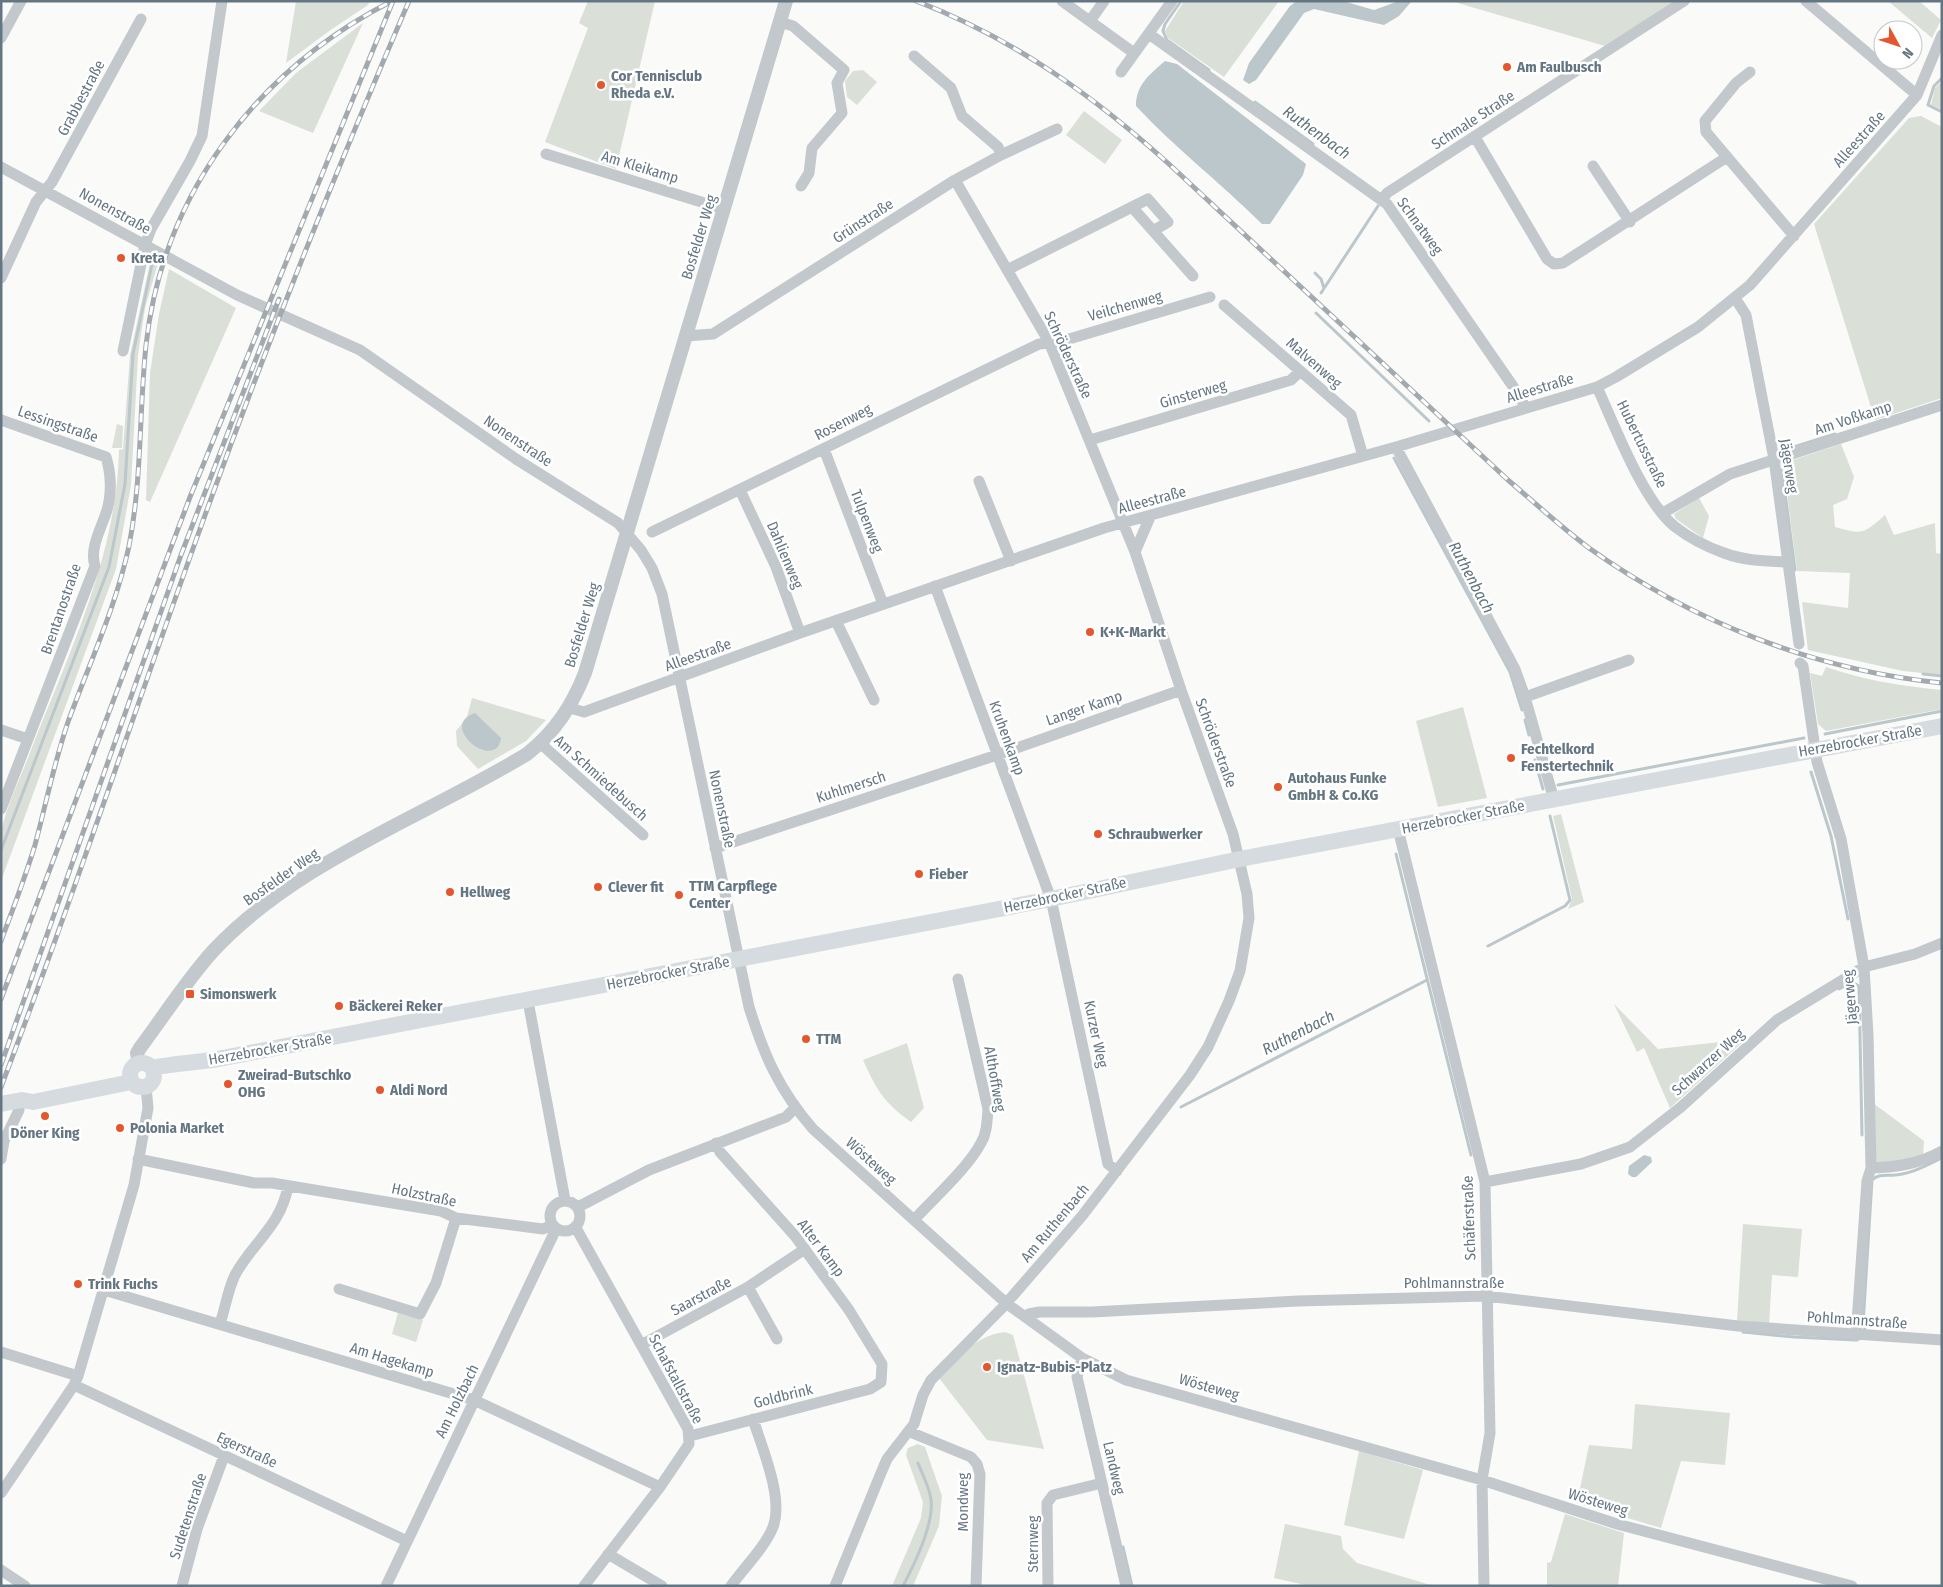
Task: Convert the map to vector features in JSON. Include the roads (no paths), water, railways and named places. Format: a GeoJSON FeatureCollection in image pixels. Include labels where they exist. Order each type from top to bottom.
{"type":"FeatureCollection","features":[{"type":"Feature","properties":{"kind":"main road","name":"Herzebrocker Straße"},"geometry":{"type":"LineString","coordinates":[[1,1104],[21,1100],[32,1094],[183,1070],[189,1064],[528,1001],[1051,899],[1240,859],[1816,748],[1942,726]]}},
{"type":"Feature","properties":{"kind":"street"},"geometry":{"type":"LineString","coordinates":[[1,38],[21,1]]}},
{"type":"Feature","properties":{"kind":"street"},"geometry":{"type":"LineString","coordinates":[[123,351],[151,229],[202,136],[222,1]]}},
{"type":"Feature","properties":{"kind":"street","name":"Bosfelder Weg"},"geometry":{"type":"LineString","coordinates":[[142,1075],[137,1053],[140,1048],[207,959],[259,910],[344,854],[502,769],[540,744],[570,708],[585,674],[786,1]]}},
{"type":"Feature","properties":{"kind":"street"},"geometry":{"type":"LineString","coordinates":[[1062,1],[1134,54]]}},
{"type":"Feature","properties":{"kind":"street"},"geometry":{"type":"LineString","coordinates":[[1090,21],[1104,1]]}},
{"type":"Feature","properties":{"kind":"street"},"geometry":{"type":"LineString","coordinates":[[1120,72],[1172,1]]}},
{"type":"Feature","properties":{"kind":"street","name":"Schmale Straße"},"geometry":{"type":"LineString","coordinates":[[1382,200],[1387,193],[1684,1]]}},
{"type":"Feature","properties":{"kind":"street"},"geometry":{"type":"LineString","coordinates":[[1806,1],[1917,95]]}},
{"type":"Feature","properties":{"kind":"street","name":"Grabbestraße"},"geometry":{"type":"LineString","coordinates":[[1,278],[36,202],[46,191],[141,19]]}},
{"type":"Feature","properties":{"kind":"street"},"geometry":{"type":"LineString","coordinates":[[780,22],[793,26],[844,70],[837,83],[842,113],[812,148],[809,173],[801,186]]}},
{"type":"Feature","properties":{"kind":"street","name":"Schnatweg"},"geometry":{"type":"LineString","coordinates":[[1149,34],[1387,204],[1521,398],[1525,408]]}},
{"type":"Feature","properties":{"kind":"street","name":"Alleestraße"},"geometry":{"type":"LineString","coordinates":[[570,708],[584,712],[800,633],[1122,524],[1150,518],[1597,387],[1672,344],[1750,285],[1917,95],[1942,35]]}},
{"type":"Feature","properties":{"kind":"street"},"geometry":{"type":"LineString","coordinates":[[914,56],[951,88],[962,116],[998,147],[1001,155]]}},
{"type":"Feature","properties":{"kind":"street"},"geometry":{"type":"LineString","coordinates":[[1750,72],[1736,83],[1705,120],[1706,132],[1794,236]]}},
{"type":"Feature","properties":{"kind":"street","name":"Grünstraße"},"geometry":{"type":"LineString","coordinates":[[686,336],[713,334],[954,180],[1001,155],[1057,129]]}},
{"type":"Feature","properties":{"kind":"street"},"geometry":{"type":"LineString","coordinates":[[1474,137],[1547,259],[1554,264],[1563,263],[1630,222],[1727,157]]}},
{"type":"Feature","properties":{"kind":"street","name":"Am Kleikamp"},"geometry":{"type":"LineString","coordinates":[[546,154],[724,209]]}},
{"type":"Feature","properties":{"kind":"street"},"geometry":{"type":"LineString","coordinates":[[1593,166],[1630,222]]}},
{"type":"Feature","properties":{"kind":"street","name":"Nonenstraße"},"geometry":{"type":"LineString","coordinates":[[1,167],[243,298],[360,350],[516,459],[618,523],[645,556],[662,594],[739,959]]}},
{"type":"Feature","properties":{"kind":"street","name":"Schröderstraße"},"geometry":{"type":"LineString","coordinates":[[954,180],[1050,342],[1122,524],[1135,552],[1240,859]]}},
{"type":"Feature","properties":{"kind":"street"},"geometry":{"type":"LineString","coordinates":[[1008,270],[1148,199],[1168,222],[1153,231]]}},
{"type":"Feature","properties":{"kind":"street"},"geometry":{"type":"LineString","coordinates":[[1132,207],[1193,276]]}},
{"type":"Feature","properties":{"kind":"street","name":"Veilchenweg"},"geometry":{"type":"LineString","coordinates":[[1050,342],[1059,342],[1210,297]]}},
{"type":"Feature","properties":{"kind":"street","name":"Jägerweg"},"geometry":{"type":"LineString","coordinates":[[1735,298],[1746,315],[1774,460],[1799,644]]}},
{"type":"Feature","properties":{"kind":"street","name":"Malvenweg"},"geometry":{"type":"LineString","coordinates":[[1224,305],[1351,415],[1363,456]]}},
{"type":"Feature","properties":{"kind":"street","name":"Rosenweg"},"geometry":{"type":"LineString","coordinates":[[652,532],[1039,344],[1050,342]]}},
{"type":"Feature","properties":{"kind":"street","name":"Ginsterweg"},"geometry":{"type":"LineString","coordinates":[[1090,440],[1291,380],[1300,371]]}},
{"type":"Feature","properties":{"kind":"street","name":"Hubertusstraße"},"geometry":{"type":"LineString","coordinates":[[1597,387],[1653,500],[1673,525],[1724,554],[1754,560],[1788,562]]}},
{"type":"Feature","properties":{"kind":"street","name":"Am Voßkamp"},"geometry":{"type":"LineString","coordinates":[[1774,460],[1942,405]]}},
{"type":"Feature","properties":{"kind":"street","name":"Lessingstraße"},"geometry":{"type":"LineString","coordinates":[[1,420],[106,457]]}},
{"type":"Feature","properties":{"kind":"street"},"geometry":{"type":"LineString","coordinates":[[1396,447],[1515,669],[1525,697],[1554,800]]}},
{"type":"Feature","properties":{"kind":"street","name":"Tulpenweg"},"geometry":{"type":"LineString","coordinates":[[824,449],[883,604]]}},
{"type":"Feature","properties":{"kind":"street","name":"Brentanostraße"},"geometry":{"type":"LineString","coordinates":[[1,809],[94,566],[92,559],[102,520],[107,510],[111,472],[106,457]]}},
{"type":"Feature","properties":{"kind":"street","name":"Hubertusstraße"},"geometry":{"type":"LineString","coordinates":[[1663,512],[1730,474],[1774,460]]}},
{"type":"Feature","properties":{"kind":"street"},"geometry":{"type":"LineString","coordinates":[[979,481],[1011,561]]}},
{"type":"Feature","properties":{"kind":"street","name":"Dahlienweg"},"geometry":{"type":"LineString","coordinates":[[740,490],[776,567],[800,633]]}},
{"type":"Feature","properties":{"kind":"street"},"geometry":{"type":"LineString","coordinates":[[1135,552],[1150,518]]}},
{"type":"Feature","properties":{"kind":"street","name":"Kruhenkamp"},"geometry":{"type":"LineString","coordinates":[[935,586],[1051,899]]}},
{"type":"Feature","properties":{"kind":"street"},"geometry":{"type":"LineString","coordinates":[[836,621],[874,700]]}},
{"type":"Feature","properties":{"kind":"street"},"geometry":{"type":"LineString","coordinates":[[1525,697],[1629,660]]}},
{"type":"Feature","properties":{"kind":"street","name":"Jägerweg"},"geometry":{"type":"LineString","coordinates":[[1800,663],[1803,666],[1817,762],[1841,839],[1864,967],[1868,1035],[1869,1156],[1871,1168],[1867,1182],[1856,1336]]}},
{"type":"Feature","properties":{"kind":"street","name":"Langer Kamp"},"geometry":{"type":"LineString","coordinates":[[997,755],[1181,690]]}},
{"type":"Feature","properties":{"kind":"street"},"geometry":{"type":"LineString","coordinates":[[1,730],[28,739]]}},
{"type":"Feature","properties":{"kind":"street","name":"Am Schmiedebusch"},"geometry":{"type":"LineString","coordinates":[[540,744],[643,835]]}},
{"type":"Feature","properties":{"kind":"street","name":"Kuhlmersch"},"geometry":{"type":"LineString","coordinates":[[715,848],[997,755]]}},
{"type":"Feature","properties":{"kind":"street","name":"Schäferstraße"},"geometry":{"type":"LineString","coordinates":[[1398,829],[1485,1182],[1490,1433],[1482,1480],[1484,1586]]}},
{"type":"Feature","properties":{"kind":"street","name":"Am Ruthenbach"},"geometry":{"type":"LineString","coordinates":[[835,1586],[887,1459],[910,1432],[931,1380],[1006,1303],[1117,1172],[1190,1075],[1208,1047],[1229,1001],[1240,970],[1249,918],[1247,894],[1240,859]]}},
{"type":"Feature","properties":{"kind":"street","name":"Kurzer Weg"},"geometry":{"type":"LineString","coordinates":[[1051,899],[1108,1164],[1117,1172]]}},
{"type":"Feature","properties":{"kind":"street","name":"Schwarzer Weg"},"geometry":{"type":"LineString","coordinates":[[1485,1182],[1581,1164],[1630,1147],[1681,1107],[1777,1020],[1864,967],[1915,954],[1942,943]]}},
{"type":"Feature","properties":{"kind":"street","name":"Wösteweg"},"geometry":{"type":"LineString","coordinates":[[739,959],[749,1007],[778,1083],[795,1108],[813,1129],[1006,1303],[1082,1358],[1126,1380],[1482,1480],[1617,1524],[1852,1586]]}},
{"type":"Feature","properties":{"kind":"street","name":"Althoffweg"},"geometry":{"type":"LineString","coordinates":[[914,1220],[973,1155],[982,1142],[987,1127],[988,1109],[958,979]]}},
{"type":"Feature","properties":{"kind":"street"},"geometry":{"type":"LineString","coordinates":[[528,1001],[565,1200]]}},
{"type":"Feature","properties":{"kind":"street"},"geometry":{"type":"LineString","coordinates":[[1,1493],[76,1381],[129,1203],[148,1108],[142,1075]]}},
{"type":"Feature","properties":{"kind":"street"},"geometry":{"type":"LineString","coordinates":[[1,1160],[4,1141],[19,1110],[21,1100]]}},
{"type":"Feature","properties":{"kind":"street"},"geometry":{"type":"LineString","coordinates":[[578,1207],[649,1170],[786,1117],[795,1108]]}},
{"type":"Feature","properties":{"kind":"street","name":"Alter Kamp"},"geometry":{"type":"LineString","coordinates":[[716,1143],[720,1152],[805,1249],[849,1310],[882,1364],[882,1382]]}},
{"type":"Feature","properties":{"kind":"street"},"geometry":{"type":"LineString","coordinates":[[1871,1168],[1899,1167],[1926,1160],[1942,1151]]}},
{"type":"Feature","properties":{"kind":"street","name":"Holzstraße"},"geometry":{"type":"LineString","coordinates":[[138,1159],[254,1183],[288,1186],[441,1211],[456,1218],[543,1229],[554,1226]]}},
{"type":"Feature","properties":{"kind":"street"},"geometry":{"type":"LineString","coordinates":[[220,1324],[235,1276],[279,1217],[285,1203],[288,1186]]}},
{"type":"Feature","properties":{"kind":"street"},"geometry":{"type":"LineString","coordinates":[[565,1200],[578,1207],[581,1214],[580,1222],[576,1228],[566,1232],[554,1226],[550,1214],[560,1201],[565,1200]]}},
{"type":"Feature","properties":{"kind":"street"},"geometry":{"type":"LineString","coordinates":[[339,1289],[420,1314],[436,1283],[456,1218]]}},
{"type":"Feature","properties":{"kind":"street","name":"Am Holzbach"},"geometry":{"type":"LineString","coordinates":[[386,1586],[554,1226]]}},
{"type":"Feature","properties":{"kind":"street","name":"Schafstallstraße"},"geometry":{"type":"LineString","coordinates":[[576,1228],[690,1436],[689,1444],[660,1487],[584,1586]]}},
{"type":"Feature","properties":{"kind":"street","name":"Saarstraße"},"geometry":{"type":"LineString","coordinates":[[641,1345],[748,1287],[805,1249]]}},
{"type":"Feature","properties":{"kind":"street","name":"Saarstraße"},"geometry":{"type":"LineString","coordinates":[[748,1287],[777,1339]]}},
{"type":"Feature","properties":{"kind":"street","name":"Am Hagekamp"},"geometry":{"type":"LineString","coordinates":[[104,1290],[474,1400],[660,1487]]}},
{"type":"Feature","properties":{"kind":"street","name":"Pohlmannstraße"},"geometry":{"type":"LineString","coordinates":[[1025,1317],[1039,1312],[1092,1312],[1298,1300],[1486,1296],[1738,1326],[1856,1336],[1942,1340]]}},
{"type":"Feature","properties":{"kind":"street","name":"Egerstraße"},"geometry":{"type":"LineString","coordinates":[[1,1352],[76,1381],[224,1456],[407,1541]]}},
{"type":"Feature","properties":{"kind":"street","name":"Landweg"},"geometry":{"type":"LineString","coordinates":[[1082,1358],[1078,1377],[1126,1586]]}},
{"type":"Feature","properties":{"kind":"street","name":"Goldbrink"},"geometry":{"type":"LineString","coordinates":[[690,1436],[870,1389],[882,1382]]}},
{"type":"Feature","properties":{"kind":"street"},"geometry":{"type":"LineString","coordinates":[[731,1586],[772,1528],[777,1513],[776,1498],[754,1419]]}},
{"type":"Feature","properties":{"kind":"street","name":"Mondweg"},"geometry":{"type":"LineString","coordinates":[[910,1432],[971,1458],[977,1464],[980,1474],[976,1586]]}},
{"type":"Feature","properties":{"kind":"street","name":"Sudetenstraße"},"geometry":{"type":"LineString","coordinates":[[182,1586],[197,1529],[224,1456]]}},
{"type":"Feature","properties":{"kind":"street","name":"Sternweg"},"geometry":{"type":"LineString","coordinates":[[1048,1586],[1047,1503],[1053,1495],[1102,1483]]}},
{"type":"Feature","properties":{"kind":"street"},"geometry":{"type":"LineString","coordinates":[[608,1554],[662,1586]]}},
{"type":"Feature","properties":{"kind":"street"},"geometry":{"type":"LineString","coordinates":[[1,1570],[25,1586]]}},
{"type":"Feature","properties":{"kind":"waterway","name":"Ruthenbach"},"geometry":{"type":"LineString","coordinates":[[1181,1],[1165,24],[1163,31],[1167,40],[1209,70]]}},
{"type":"Feature","properties":{"kind":"waterway"},"geometry":{"type":"LineString","coordinates":[[1942,78],[1934,86],[1928,105],[1942,112]]}},
{"type":"Feature","properties":{"kind":"waterway","name":"Ruthenbach"},"geometry":{"type":"LineString","coordinates":[[1255,102],[1313,144]]}},
{"type":"Feature","properties":{"kind":"waterway","name":"Ruthenbach"},"geometry":{"type":"LineString","coordinates":[[1321,293],[1378,206]]}},
{"type":"Feature","properties":{"kind":"waterway"},"geometry":{"type":"LineString","coordinates":[[1,850],[109,567],[125,484],[133,354],[152,264]]}},
{"type":"Feature","properties":{"kind":"waterway"},"geometry":{"type":"LineString","coordinates":[[1315,273],[1321,279],[1324,288]]}},
{"type":"Feature","properties":{"kind":"waterway","name":"Ruthenbach"},"geometry":{"type":"LineString","coordinates":[[1316,313],[1429,421]]}},
{"type":"Feature","properties":{"kind":"waterway"},"geometry":{"type":"LineString","coordinates":[[1781,451],[1835,434]]}},
{"type":"Feature","properties":{"kind":"waterway","name":"Ruthenbach"},"geometry":{"type":"LineString","coordinates":[[1394,458],[1510,672],[1522,710]]}},
{"type":"Feature","properties":{"kind":"waterway"},"geometry":{"type":"LineString","coordinates":[[1782,470],[1795,570]]}},
{"type":"Feature","properties":{"kind":"waterway"},"geometry":{"type":"LineString","coordinates":[[1923,674],[1942,676]]}},
{"type":"Feature","properties":{"kind":"waterway"},"geometry":{"type":"LineString","coordinates":[[1825,734],[1942,711]]}},
{"type":"Feature","properties":{"kind":"waterway","name":"Ruthenbach"},"geometry":{"type":"LineString","coordinates":[[1525,720],[1529,735]]}},
{"type":"Feature","properties":{"kind":"waterway"},"geometry":{"type":"LineString","coordinates":[[1558,785],[1804,738]]}},
{"type":"Feature","properties":{"kind":"waterway","name":"Ruthenbach"},"geometry":{"type":"LineString","coordinates":[[1535,760],[1543,789]]}},
{"type":"Feature","properties":{"kind":"waterway"},"geometry":{"type":"LineString","coordinates":[[1811,772],[1831,836],[1848,919]]}},
{"type":"Feature","properties":{"kind":"waterway","name":"Ruthenbach"},"geometry":{"type":"LineString","coordinates":[[1488,946],[1565,906],[1570,900],[1550,816]]}},
{"type":"Feature","properties":{"kind":"waterway"},"geometry":{"type":"LineString","coordinates":[[1396,854],[1471,1155]]}},
{"type":"Feature","properties":{"kind":"waterway","name":"Ruthenbach"},"geometry":{"type":"LineString","coordinates":[[1181,1107],[1427,980]]}},
{"type":"Feature","properties":{"kind":"waterway"},"geometry":{"type":"LineString","coordinates":[[1839,989],[1852,982],[1859,986],[1862,1135]]}},
{"type":"Feature","properties":{"kind":"waterway"},"geometry":{"type":"LineString","coordinates":[[1865,1329],[1863,1325],[1872,1180],[1880,1176],[1913,1171],[1942,1158]]}},
{"type":"Feature","properties":{"kind":"waterway"},"geometry":{"type":"LineString","coordinates":[[1743,1332],[1856,1340]]}},
{"type":"Feature","properties":{"kind":"waterway","name":"Ruthenbach"},"geometry":{"type":"LineString","coordinates":[[903,1586],[922,1544],[931,1509],[929,1491],[918,1463]]}},
{"type":"Feature","properties":{"kind":"waterway"},"geometry":{"type":"LineString","coordinates":[[1123,1547],[1132,1586]]}},
{"type":"Feature","properties":{"kind":"railway"},"geometry":{"type":"LineString","coordinates":[[1,941],[35,845],[63,737],[110,613],[124,569],[136,496],[146,345],[156,289],[173,237],[196,188],[225,142],[259,100],[299,62],[343,29],[392,1]]}},
{"type":"Feature","properties":{"kind":"railway"},"geometry":{"type":"LineString","coordinates":[[1,999],[190,497],[393,1]]}},
{"type":"Feature","properties":{"kind":"railway"},"geometry":{"type":"LineString","coordinates":[[1,1087],[245,407],[352,136],[409,1]]}},
{"type":"Feature","properties":{"kind":"railway"},"geometry":{"type":"LineString","coordinates":[[916,1],[952,16],[1019,51],[1051,71],[1112,115],[1170,165],[1508,480],[1589,548],[1629,575],[1713,620],[1801,654],[1847,667],[1894,677],[1942,683]]}},
{"type":"Feature","properties":{"kind":"railway"},"geometry":{"type":"LineString","coordinates":[[1,1065],[181,555],[279,299]]}},
{"type":"Feature","properties":{"kind":"place","name":"Am Faulbusch"},"geometry":{"type":"Point","coordinates":[1507,67]}},
{"type":"Feature","properties":{"kind":"place","name":"Cor Tennisclub Rheda e.V."},"geometry":{"type":"Point","coordinates":[601,85]}},
{"type":"Feature","properties":{"kind":"place","name":"Kreta"},"geometry":{"type":"Point","coordinates":[121,258]}},
{"type":"Feature","properties":{"kind":"place","name":"K+K-Markt"},"geometry":{"type":"Point","coordinates":[1090,632]}},
{"type":"Feature","properties":{"kind":"place","name":"Fechtelkord Fenstertechnik"},"geometry":{"type":"Point","coordinates":[1511,758]}},
{"type":"Feature","properties":{"kind":"place","name":"Autohaus Funke GmbH & Co.KG"},"geometry":{"type":"Point","coordinates":[1278,787]}},
{"type":"Feature","properties":{"kind":"place","name":"Schraubwerker"},"geometry":{"type":"Point","coordinates":[1098,834]}},
{"type":"Feature","properties":{"kind":"place","name":"Fieber"},"geometry":{"type":"Point","coordinates":[919,874]}},
{"type":"Feature","properties":{"kind":"place","name":"Clever fit"},"geometry":{"type":"Point","coordinates":[598,887]}},
{"type":"Feature","properties":{"kind":"place","name":"Hellweg"},"geometry":{"type":"Point","coordinates":[450,892]}},
{"type":"Feature","properties":{"kind":"place","name":"TTM Carpflege Center"},"geometry":{"type":"Point","coordinates":[679,895]}},
{"type":"Feature","properties":{"kind":"place","name":"Simonswerk"},"geometry":{"type":"Point","coordinates":[190,994]}},
{"type":"Feature","properties":{"kind":"place","name":"Bäckerei Reker"},"geometry":{"type":"Point","coordinates":[339,1006]}},
{"type":"Feature","properties":{"kind":"place","name":"TTM"},"geometry":{"type":"Point","coordinates":[806,1039]}},
{"type":"Feature","properties":{"kind":"place","name":"Zweirad-Butschko OHG"},"geometry":{"type":"Point","coordinates":[228,1084]}},
{"type":"Feature","properties":{"kind":"place","name":"Aldi Nord"},"geometry":{"type":"Point","coordinates":[380,1090]}},
{"type":"Feature","properties":{"kind":"place","name":"Döner King"},"geometry":{"type":"Point","coordinates":[45,1116]}},
{"type":"Feature","properties":{"kind":"place","name":"Polonia Market"},"geometry":{"type":"Point","coordinates":[120,1128]}},
{"type":"Feature","properties":{"kind":"place","name":"Trink Fuchs"},"geometry":{"type":"Point","coordinates":[78,1284]}},
{"type":"Feature","properties":{"kind":"place","name":"Ignatz-Bubis-Platz"},"geometry":{"type":"Point","coordinates":[987,1367]}}]}
